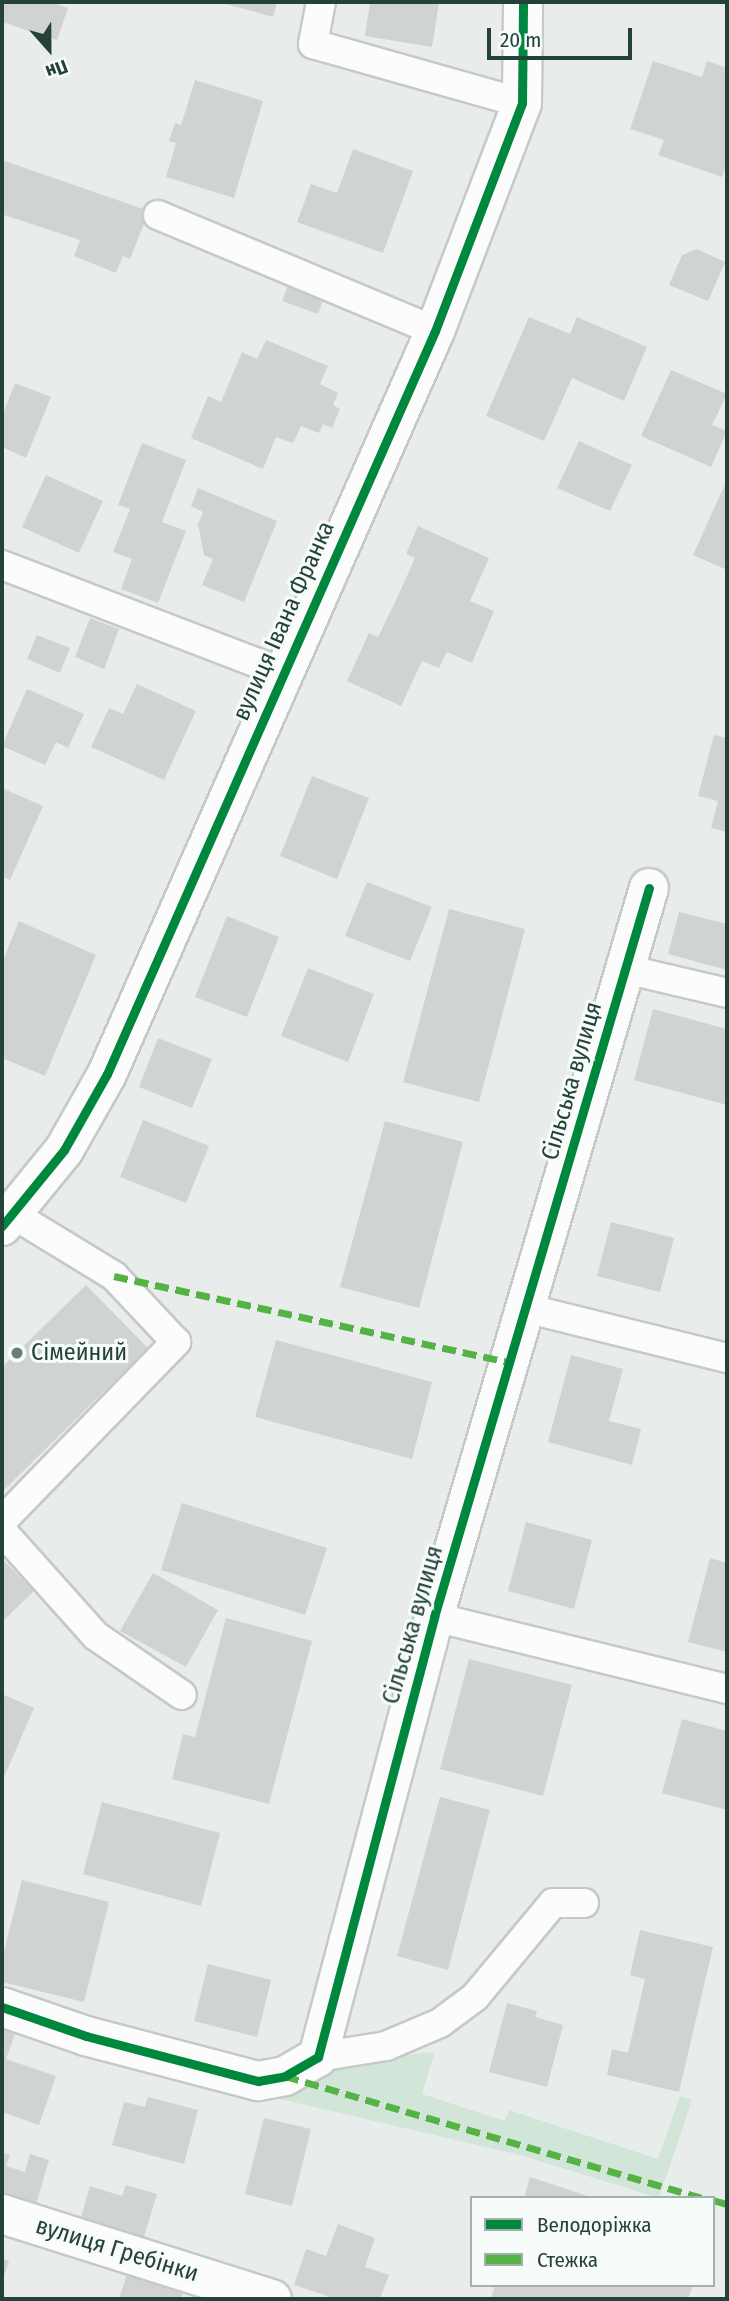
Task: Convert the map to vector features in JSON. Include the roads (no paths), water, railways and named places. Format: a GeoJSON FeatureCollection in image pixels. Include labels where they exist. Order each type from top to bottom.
{"type":"FeatureCollection","features":[{"type":"Feature","properties":{"kind":"street","name":"вулиця Івана Франка"},"geometry":{"type":"LineString","coordinates":[[8,1221],[64,1150],[107,1074],[281,672],[435,331],[522,103],[523,2]]}},
{"type":"Feature","properties":{"kind":"street","name":"Сільська вулиця"},"geometry":{"type":"LineString","coordinates":[[318,2057],[434,1618],[649,888]]}},
{"type":"Feature","properties":{"kind":"street"},"geometry":{"type":"LineString","coordinates":[[2,2007],[86,2036],[258,2081],[285,2076],[318,2057]]}},
{"type":"Feature","properties":{"kind":"street","name":"вулиця Гребінки"},"geometry":{"type":"LineString","coordinates":[[2,2214],[272,2299]]}},
{"type":"Feature","properties":{"kind":"lane"},"geometry":{"type":"LineString","coordinates":[[321,2],[313,44],[522,103]]}},
{"type":"Feature","properties":{"kind":"lane"},"geometry":{"type":"LineString","coordinates":[[158,215],[435,331]]}},
{"type":"Feature","properties":{"kind":"lane"},"geometry":{"type":"LineString","coordinates":[[2,565],[281,672]]}},
{"type":"Feature","properties":{"kind":"lane"},"geometry":{"type":"LineString","coordinates":[[625,969],[727,993]]}},
{"type":"Feature","properties":{"kind":"lane"},"geometry":{"type":"LineString","coordinates":[[2,1521],[176,1342],[114,1276],[8,1221]]}},
{"type":"Feature","properties":{"kind":"lane"},"geometry":{"type":"LineString","coordinates":[[525,1308],[727,1358]]}},
{"type":"Feature","properties":{"kind":"lane"},"geometry":{"type":"LineString","coordinates":[[2,1531],[96,1636],[182,1695]]}},
{"type":"Feature","properties":{"kind":"lane"},"geometry":{"type":"LineString","coordinates":[[434,1618],[727,1689]]}},
{"type":"Feature","properties":{"kind":"lane"},"geometry":{"type":"LineString","coordinates":[[318,2057],[386,2046],[440,2023],[475,1997],[553,1903],[584,1903]]}},
{"type":"Feature","properties":{"kind":"place","name":"Сімейний"},"geometry":{"type":"Point","coordinates":[17,1353]}}]}
